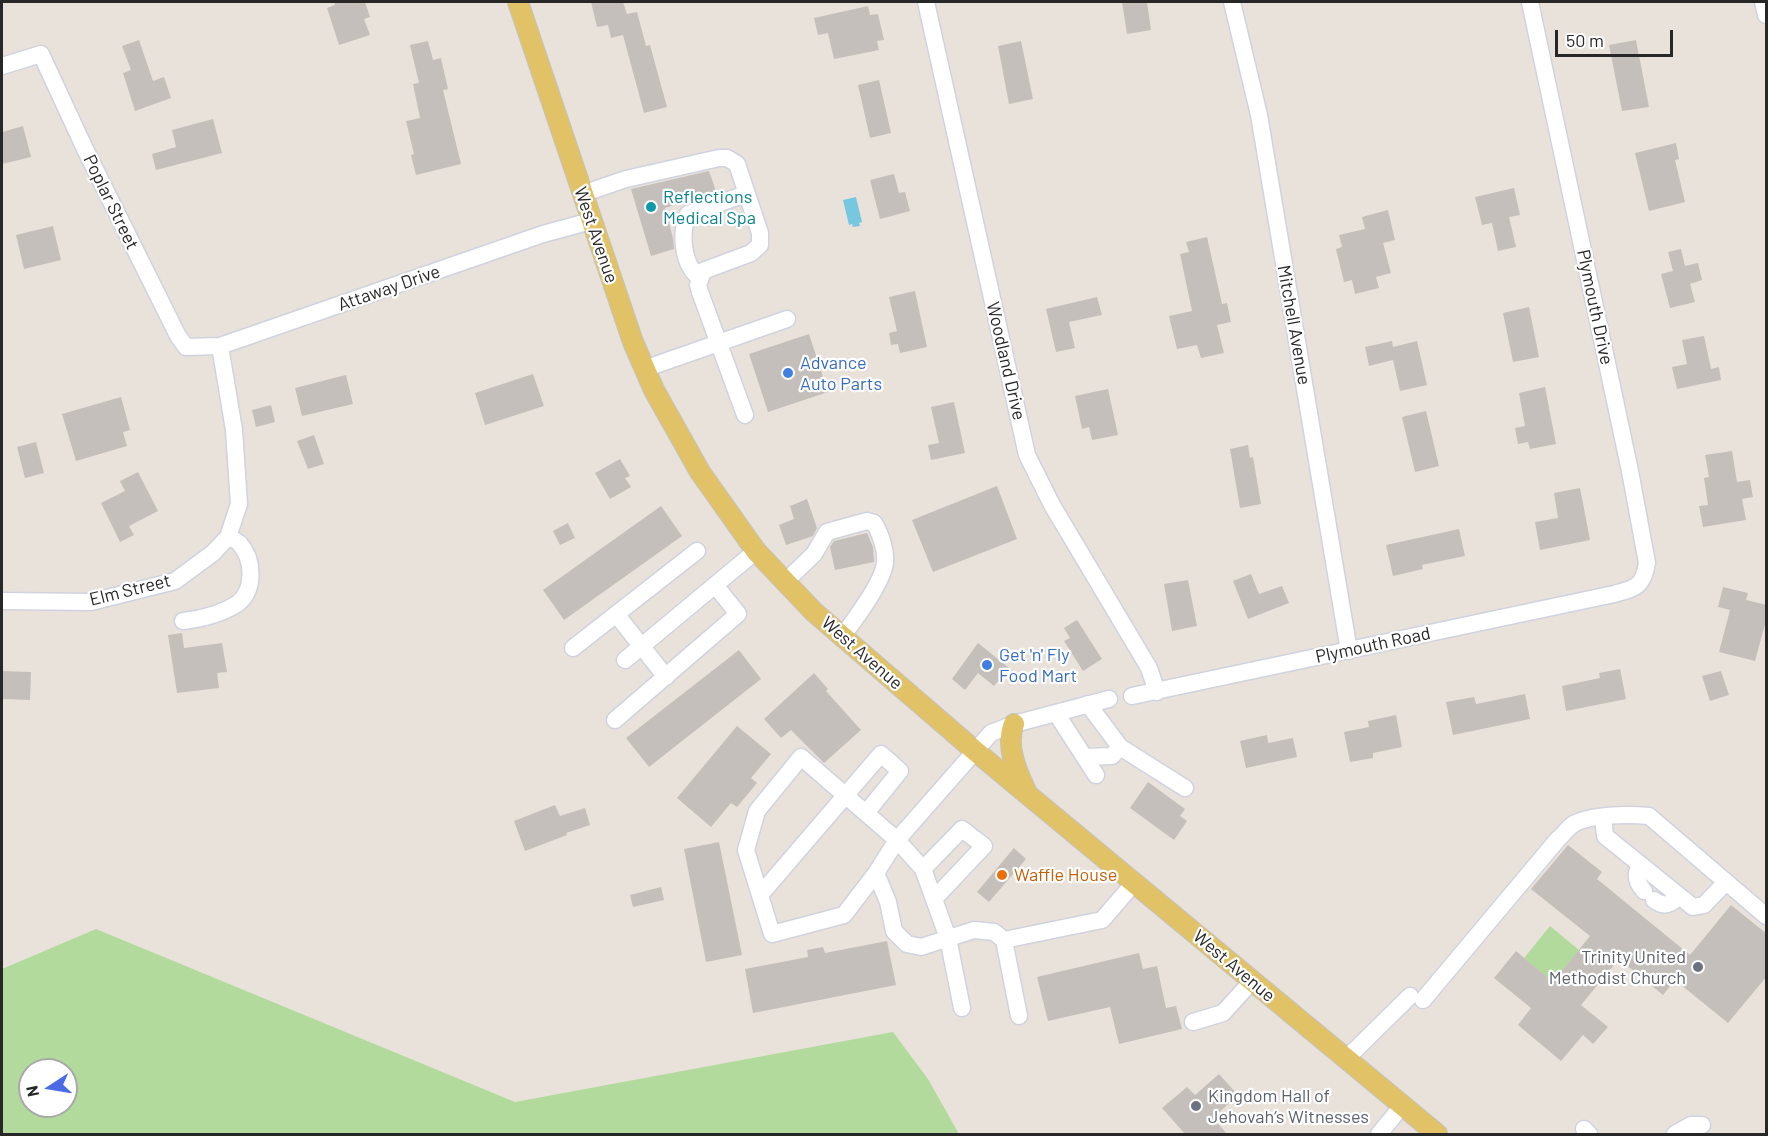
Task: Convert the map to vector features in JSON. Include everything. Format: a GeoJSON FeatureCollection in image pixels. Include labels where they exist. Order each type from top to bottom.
{"type":"FeatureCollection","features":[{"type":"Feature","properties":{"kind":"main road","name":"West Avenue"},"geometry":{"type":"LineString","coordinates":[[518,2],[582,194],[644,369],[700,472],[756,551],[842,637],[974,750],[1437,1134]]}},
{"type":"Feature","properties":{"kind":"main road"},"geometry":{"type":"LineString","coordinates":[[1014,724],[1010,738],[1011,749],[1027,794]]}},
{"type":"Feature","properties":{"kind":"street","name":"Woodland Drive"},"geometry":{"type":"LineString","coordinates":[[926,2],[1027,455],[1053,505],[1149,668],[1157,692]]}},
{"type":"Feature","properties":{"kind":"street","name":"Mitchell Avenue"},"geometry":{"type":"LineString","coordinates":[[1232,2],[1259,115],[1349,651]]}},
{"type":"Feature","properties":{"kind":"street","name":"Plymouth Drive"},"geometry":{"type":"LineString","coordinates":[[1530,2],[1630,471],[1647,563],[1645,578],[1633,589],[1614,594]]}},
{"type":"Feature","properties":{"kind":"street"},"geometry":{"type":"LineString","coordinates":[[1763,2],[1767,15]]}},
{"type":"Feature","properties":{"kind":"street","name":"Poplar Street"},"geometry":{"type":"LineString","coordinates":[[2,66],[41,54],[85,149],[178,336],[186,347]]}},
{"type":"Feature","properties":{"kind":"street"},"geometry":{"type":"LineString","coordinates":[[582,194],[626,179],[719,158],[727,158],[737,164],[760,233],[760,245],[751,253],[703,271],[700,278],[700,292],[745,415]]}},
{"type":"Feature","properties":{"kind":"street"},"geometry":{"type":"LineString","coordinates":[[700,278],[690,268],[687,261],[684,231],[688,214],[746,194]]}},
{"type":"Feature","properties":{"kind":"street","name":"Attaway Drive"},"geometry":{"type":"LineString","coordinates":[[186,347],[220,346],[543,234],[591,220]]}},
{"type":"Feature","properties":{"kind":"street"},"geometry":{"type":"LineString","coordinates":[[644,369],[787,319]]}},
{"type":"Feature","properties":{"kind":"street","name":"Elm Street"},"geometry":{"type":"LineString","coordinates":[[2,601],[91,602],[175,581],[213,553],[228,537],[239,504],[234,430],[220,346]]}},
{"type":"Feature","properties":{"kind":"street"},"geometry":{"type":"LineString","coordinates":[[785,582],[814,554],[827,532],[867,522],[874,523],[879,531],[885,567],[842,637]]}},
{"type":"Feature","properties":{"kind":"street"},"geometry":{"type":"LineString","coordinates":[[183,621],[200,619],[238,603],[248,589],[252,574],[248,559],[240,542],[228,537]]}},
{"type":"Feature","properties":{"kind":"street"},"geometry":{"type":"LineString","coordinates":[[573,648],[697,551]]}},
{"type":"Feature","properties":{"kind":"street"},"geometry":{"type":"LineString","coordinates":[[625,660],[756,551]]}},
{"type":"Feature","properties":{"kind":"street"},"geometry":{"type":"LineString","coordinates":[[615,720],[738,614],[715,585]]}},
{"type":"Feature","properties":{"kind":"street","name":"Plymouth Road"},"geometry":{"type":"LineString","coordinates":[[1132,696],[1614,594]]}},
{"type":"Feature","properties":{"kind":"street"},"geometry":{"type":"LineString","coordinates":[[616,614],[666,677]]}},
{"type":"Feature","properties":{"kind":"street"},"geometry":{"type":"LineString","coordinates":[[962,1008],[948,938],[923,869],[897,840],[801,757],[757,811],[746,850],[772,934],[844,915],[876,873],[897,840],[991,733],[1014,724],[1109,699]]}},
{"type":"Feature","properties":{"kind":"street"},"geometry":{"type":"LineString","coordinates":[[1088,704],[1120,747],[1185,788]]}},
{"type":"Feature","properties":{"kind":"street"},"geometry":{"type":"LineString","coordinates":[[1056,713],[1096,775]]}},
{"type":"Feature","properties":{"kind":"street"},"geometry":{"type":"LineString","coordinates":[[1085,758],[1112,756],[1120,747]]}},
{"type":"Feature","properties":{"kind":"street"},"geometry":{"type":"LineString","coordinates":[[760,895],[881,754],[900,771],[866,813]]}},
{"type":"Feature","properties":{"kind":"street"},"geometry":{"type":"LineString","coordinates":[[1346,1059],[1416,998],[1574,824],[1603,817],[1631,814],[1649,816],[1767,916]]}},
{"type":"Feature","properties":{"kind":"street"},"geometry":{"type":"LineString","coordinates":[[1603,817],[1605,836],[1693,907],[1704,905],[1726,882]]}},
{"type":"Feature","properties":{"kind":"street"},"geometry":{"type":"LineString","coordinates":[[923,869],[962,829],[984,846],[934,899]]}},
{"type":"Feature","properties":{"kind":"street"},"geometry":{"type":"LineString","coordinates":[[1641,865],[1636,871],[1636,878],[1658,903],[1673,903],[1680,896]]}},
{"type":"Feature","properties":{"kind":"street"},"geometry":{"type":"LineString","coordinates":[[876,873],[888,902],[894,931],[907,944],[921,947],[974,930],[994,932],[1004,940],[1019,1016]]}},
{"type":"Feature","properties":{"kind":"street"},"geometry":{"type":"LineString","coordinates":[[1004,940],[1102,920],[1134,883]]}},
{"type":"Feature","properties":{"kind":"street"},"geometry":{"type":"LineString","coordinates":[[1193,1022],[1223,1013],[1252,981]]}},
{"type":"Feature","properties":{"kind":"street"},"geometry":{"type":"LineString","coordinates":[[1379,1134],[1402,1106]]}},
{"type":"Feature","properties":{"kind":"street"},"geometry":{"type":"LineString","coordinates":[[1675,1134],[1691,1125],[1702,1125]]}},
{"type":"Feature","properties":{"kind":"green space"},"geometry":{"type":"Polygon","coordinates":[[[1550,926],[1579,950],[1553,982],[1524,958],[1550,926]]]}},
{"type":"Feature","properties":{"kind":"green space"},"geometry":{"type":"Polygon","coordinates":[[[96,929],[515,1102],[893,1032],[928,1079],[959,1134],[2,1134],[2,969],[96,929]]]}},
{"type":"Feature","properties":{"kind":"water"},"geometry":{"type":"Polygon","coordinates":[[[856,197],[862,222],[859,223],[860,226],[853,227],[852,224],[849,225],[843,200],[856,197]]]}},
{"type":"Feature","properties":{"kind":"building"},"geometry":{"type":"Polygon","coordinates":[[[334,2],[365,2],[370,17],[364,19],[370,35],[339,45],[327,8],[335,5],[334,2]]]}},
{"type":"Feature","properties":{"kind":"building"},"geometry":{"type":"Polygon","coordinates":[[[591,2],[623,2],[627,14],[637,12],[646,46],[650,45],[667,107],[644,113],[623,35],[611,38],[608,25],[597,27],[591,2]]]}},
{"type":"Feature","properties":{"kind":"building"},"geometry":{"type":"Polygon","coordinates":[[[1122,2],[1147,2],[1151,30],[1127,34],[1122,2]]]}},
{"type":"Feature","properties":{"kind":"building"},"geometry":{"type":"Polygon","coordinates":[[[868,6],[870,15],[878,14],[884,40],[877,41],[879,50],[834,59],[828,33],[818,35],[814,18],[868,6]]]}},
{"type":"Feature","properties":{"kind":"building"},"geometry":{"type":"Polygon","coordinates":[[[139,40],[153,81],[164,77],[171,98],[135,111],[123,73],[131,70],[122,46],[139,40]]]}},
{"type":"Feature","properties":{"kind":"building"},"geometry":{"type":"Polygon","coordinates":[[[1636,40],[1649,107],[1622,111],[1609,45],[1636,40]]]}},
{"type":"Feature","properties":{"kind":"building"},"geometry":{"type":"Polygon","coordinates":[[[428,41],[433,60],[441,58],[448,89],[443,90],[461,164],[416,175],[411,155],[414,154],[406,121],[420,118],[413,84],[419,83],[410,45],[428,41]]]}},
{"type":"Feature","properties":{"kind":"building"},"geometry":{"type":"Polygon","coordinates":[[[1021,41],[1033,99],[1009,104],[998,46],[1021,41]]]}},
{"type":"Feature","properties":{"kind":"building"},"geometry":{"type":"Polygon","coordinates":[[[879,80],[891,133],[870,138],[858,85],[879,80]]]}},
{"type":"Feature","properties":{"kind":"building"},"geometry":{"type":"Polygon","coordinates":[[[213,119],[222,153],[156,170],[152,154],[176,147],[172,130],[213,119]]]}},
{"type":"Feature","properties":{"kind":"building"},"geometry":{"type":"Polygon","coordinates":[[[23,126],[31,157],[2,164],[2,132],[23,126]]]}},
{"type":"Feature","properties":{"kind":"building"},"geometry":{"type":"Polygon","coordinates":[[[1676,143],[1679,159],[1675,160],[1685,202],[1649,211],[1635,153],[1676,143]]]}},
{"type":"Feature","properties":{"kind":"building","name":"Reflections Medical Spa"},"geometry":{"type":"Polygon","coordinates":[[[709,171],[716,191],[665,208],[674,249],[651,256],[631,189],[709,171]]]}},
{"type":"Feature","properties":{"kind":"building"},"geometry":{"type":"Polygon","coordinates":[[[894,174],[899,193],[905,192],[910,211],[880,219],[870,180],[894,174]]]}},
{"type":"Feature","properties":{"kind":"building"},"geometry":{"type":"Polygon","coordinates":[[[1514,188],[1520,215],[1509,217],[1516,247],[1498,251],[1492,223],[1482,225],[1475,197],[1514,188]]]}},
{"type":"Feature","properties":{"kind":"building"},"geometry":{"type":"Polygon","coordinates":[[[1388,210],[1395,240],[1383,243],[1391,273],[1376,277],[1379,288],[1355,294],[1352,280],[1344,282],[1336,249],[1342,247],[1339,235],[1365,229],[1362,217],[1388,210]]]}},
{"type":"Feature","properties":{"kind":"building"},"geometry":{"type":"Polygon","coordinates":[[[53,226],[61,260],[24,269],[16,235],[53,226]]]}},
{"type":"Feature","properties":{"kind":"building"},"geometry":{"type":"Polygon","coordinates":[[[1207,237],[1222,304],[1227,303],[1231,322],[1217,325],[1224,353],[1201,358],[1197,345],[1177,349],[1169,316],[1192,311],[1180,254],[1189,252],[1186,242],[1207,237]]]}},
{"type":"Feature","properties":{"kind":"building"},"geometry":{"type":"Polygon","coordinates":[[[1681,249],[1685,266],[1698,263],[1702,280],[1690,284],[1695,302],[1670,308],[1661,274],[1673,271],[1668,252],[1681,249]]]}},
{"type":"Feature","properties":{"kind":"building"},"geometry":{"type":"Polygon","coordinates":[[[915,291],[927,347],[900,353],[898,344],[891,345],[889,333],[897,331],[889,297],[915,291]]]}},
{"type":"Feature","properties":{"kind":"building"},"geometry":{"type":"Polygon","coordinates":[[[1097,297],[1102,315],[1069,322],[1075,348],[1056,352],[1046,309],[1097,297]]]}},
{"type":"Feature","properties":{"kind":"building"},"geometry":{"type":"Polygon","coordinates":[[[1529,307],[1539,357],[1513,362],[1503,313],[1529,307]]]}},
{"type":"Feature","properties":{"kind":"building","name":"Advance Auto Parts"},"geometry":{"type":"Polygon","coordinates":[[[809,334],[828,392],[768,412],[749,354],[809,334]]]}},
{"type":"Feature","properties":{"kind":"building"},"geometry":{"type":"Polygon","coordinates":[[[1704,336],[1711,369],[1719,367],[1721,380],[1677,389],[1672,367],[1687,364],[1682,340],[1704,336]]]}},
{"type":"Feature","properties":{"kind":"building"},"geometry":{"type":"Polygon","coordinates":[[[1392,341],[1393,347],[1417,341],[1427,385],[1400,391],[1393,360],[1369,366],[1365,347],[1392,341]]]}},
{"type":"Feature","properties":{"kind":"building"},"geometry":{"type":"Polygon","coordinates":[[[533,374],[544,406],[485,425],[475,393],[533,374]]]}},
{"type":"Feature","properties":{"kind":"building"},"geometry":{"type":"Polygon","coordinates":[[[346,375],[353,404],[302,416],[295,388],[346,375]]]}},
{"type":"Feature","properties":{"kind":"building"},"geometry":{"type":"Polygon","coordinates":[[[1545,387],[1556,444],[1530,449],[1528,442],[1518,444],[1515,428],[1525,426],[1519,393],[1545,387]]]}},
{"type":"Feature","properties":{"kind":"building"},"geometry":{"type":"Polygon","coordinates":[[[1108,389],[1118,435],[1092,440],[1089,427],[1082,429],[1075,396],[1108,389]]]}},
{"type":"Feature","properties":{"kind":"building"},"geometry":{"type":"Polygon","coordinates":[[[121,397],[130,430],[123,432],[127,446],[76,461],[62,414],[121,397]]]}},
{"type":"Feature","properties":{"kind":"building"},"geometry":{"type":"Polygon","coordinates":[[[954,402],[965,453],[931,460],[928,445],[939,443],[931,407],[954,402]]]}},
{"type":"Feature","properties":{"kind":"building"},"geometry":{"type":"Polygon","coordinates":[[[271,405],[275,422],[256,427],[252,410],[271,405]]]}},
{"type":"Feature","properties":{"kind":"building"},"geometry":{"type":"Polygon","coordinates":[[[1426,411],[1439,466],[1415,472],[1402,417],[1426,411]]]}},
{"type":"Feature","properties":{"kind":"building"},"geometry":{"type":"Polygon","coordinates":[[[314,435],[324,464],[308,469],[297,441],[314,435]]]}},
{"type":"Feature","properties":{"kind":"building"},"geometry":{"type":"Polygon","coordinates":[[[36,442],[44,473],[25,478],[17,447],[36,442]]]}},
{"type":"Feature","properties":{"kind":"building"},"geometry":{"type":"Polygon","coordinates":[[[1248,445],[1250,458],[1253,457],[1261,504],[1240,508],[1230,449],[1248,445]]]}},
{"type":"Feature","properties":{"kind":"building"},"geometry":{"type":"Polygon","coordinates":[[[1732,451],[1737,482],[1750,480],[1753,497],[1742,499],[1746,520],[1703,527],[1699,506],[1708,505],[1704,478],[1709,477],[1705,455],[1732,451]]]}},
{"type":"Feature","properties":{"kind":"building"},"geometry":{"type":"Polygon","coordinates":[[[620,459],[630,476],[625,478],[631,487],[610,499],[595,473],[620,459]]]}},
{"type":"Feature","properties":{"kind":"building"},"geometry":{"type":"Polygon","coordinates":[[[138,472],[158,511],[129,526],[134,535],[120,542],[101,503],[125,491],[120,481],[138,472]]]}},
{"type":"Feature","properties":{"kind":"building"},"geometry":{"type":"Polygon","coordinates":[[[997,486],[1017,539],[933,572],[912,520],[997,486]]]}},
{"type":"Feature","properties":{"kind":"building"},"geometry":{"type":"Polygon","coordinates":[[[1580,488],[1590,540],[1540,550],[1535,522],[1558,518],[1554,493],[1580,488]]]}},
{"type":"Feature","properties":{"kind":"building"},"geometry":{"type":"Polygon","coordinates":[[[807,499],[817,528],[813,536],[786,545],[779,525],[794,519],[790,506],[807,499]]]}},
{"type":"Feature","properties":{"kind":"building"},"geometry":{"type":"Polygon","coordinates":[[[661,506],[682,536],[564,620],[543,590],[661,506]]]}},
{"type":"Feature","properties":{"kind":"building"},"geometry":{"type":"Polygon","coordinates":[[[568,523],[575,538],[560,545],[553,531],[568,523]]]}},
{"type":"Feature","properties":{"kind":"building"},"geometry":{"type":"Polygon","coordinates":[[[1459,529],[1465,556],[1422,565],[1423,569],[1393,576],[1386,545],[1459,529]]]}},
{"type":"Feature","properties":{"kind":"building"},"geometry":{"type":"Polygon","coordinates":[[[867,533],[873,547],[874,562],[835,570],[830,547],[834,541],[867,533]]]}},
{"type":"Feature","properties":{"kind":"building"},"geometry":{"type":"Polygon","coordinates":[[[1251,574],[1259,594],[1282,586],[1289,603],[1248,619],[1233,581],[1251,574]]]}},
{"type":"Feature","properties":{"kind":"building"},"geometry":{"type":"Polygon","coordinates":[[[1188,580],[1197,626],[1172,631],[1164,584],[1188,580]]]}},
{"type":"Feature","properties":{"kind":"building"},"geometry":{"type":"Polygon","coordinates":[[[1723,587],[1748,593],[1746,600],[1767,605],[1767,617],[1755,661],[1719,652],[1730,610],[1718,607],[1723,587]]]}},
{"type":"Feature","properties":{"kind":"building"},"geometry":{"type":"Polygon","coordinates":[[[1077,620],[1102,659],[1083,671],[1064,641],[1070,638],[1064,628],[1077,620]]]}},
{"type":"Feature","properties":{"kind":"building"},"geometry":{"type":"Polygon","coordinates":[[[182,633],[184,648],[222,643],[227,672],[217,673],[219,688],[177,693],[168,635],[182,633]]]}},
{"type":"Feature","properties":{"kind":"building","name":"Get 'n' Fly Food Mart"},"geometry":{"type":"Polygon","coordinates":[[[978,643],[1009,668],[994,686],[978,673],[965,690],[952,679],[978,643]]]}},
{"type":"Feature","properties":{"kind":"building"},"geometry":{"type":"Polygon","coordinates":[[[739,650],[761,679],[649,767],[626,738],[739,650]]]}},
{"type":"Feature","properties":{"kind":"building"},"geometry":{"type":"Polygon","coordinates":[[[1620,669],[1626,699],[1566,711],[1562,686],[1600,678],[1599,673],[1620,669]]]}},
{"type":"Feature","properties":{"kind":"building"},"geometry":{"type":"Polygon","coordinates":[[[2,671],[31,672],[30,700],[2,699],[2,671]]]}},
{"type":"Feature","properties":{"kind":"building"},"geometry":{"type":"Polygon","coordinates":[[[1721,671],[1729,695],[1710,701],[1702,676],[1721,671]]]}},
{"type":"Feature","properties":{"kind":"building"},"geometry":{"type":"Polygon","coordinates":[[[814,673],[828,689],[826,691],[861,730],[824,763],[791,730],[781,738],[764,719],[814,673]]]}},
{"type":"Feature","properties":{"kind":"building"},"geometry":{"type":"Polygon","coordinates":[[[1525,694],[1530,719],[1453,735],[1446,702],[1474,697],[1476,704],[1525,694]]]}},
{"type":"Feature","properties":{"kind":"building"},"geometry":{"type":"Polygon","coordinates":[[[1396,715],[1402,747],[1373,753],[1373,758],[1350,762],[1344,732],[1369,727],[1368,721],[1396,715]]]}},
{"type":"Feature","properties":{"kind":"building"},"geometry":{"type":"Polygon","coordinates":[[[737,726],[771,754],[751,778],[757,783],[737,807],[731,803],[711,827],[677,798],[737,726]]]}},
{"type":"Feature","properties":{"kind":"building"},"geometry":{"type":"Polygon","coordinates":[[[1267,735],[1268,743],[1293,738],[1297,757],[1246,768],[1240,741],[1267,735]]]}},
{"type":"Feature","properties":{"kind":"building"},"geometry":{"type":"Polygon","coordinates":[[[1148,782],[1185,809],[1180,816],[1187,821],[1174,840],[1130,808],[1148,782]]]}},
{"type":"Feature","properties":{"kind":"building"},"geometry":{"type":"Polygon","coordinates":[[[555,805],[560,816],[585,808],[590,825],[525,851],[514,821],[555,805]]]}},
{"type":"Feature","properties":{"kind":"building"},"geometry":{"type":"Polygon","coordinates":[[[719,842],[742,955],[706,962],[684,849],[719,842]]]}},
{"type":"Feature","properties":{"kind":"building","name":"Trinity United Methodist Church"},"geometry":{"type":"Polygon","coordinates":[[[1568,845],[1602,872],[1597,879],[1690,955],[1731,905],[1767,934],[1767,976],[1728,1023],[1675,980],[1663,995],[1619,959],[1581,1005],[1608,1027],[1593,1044],[1583,1035],[1561,1061],[1518,1025],[1531,1008],[1494,978],[1516,951],[1553,982],[1590,936],[1531,889],[1568,845]]]}},
{"type":"Feature","properties":{"kind":"building","name":"Waffle House"},"geometry":{"type":"Polygon","coordinates":[[[1014,848],[1026,859],[989,902],[977,892],[1014,848]]]}},
{"type":"Feature","properties":{"kind":"building"},"geometry":{"type":"Polygon","coordinates":[[[661,887],[664,900],[633,907],[630,895],[661,887]]]}},
{"type":"Feature","properties":{"kind":"building"},"geometry":{"type":"Polygon","coordinates":[[[887,941],[896,985],[753,1013],[745,969],[808,957],[807,950],[823,947],[825,953],[887,941]]]}},
{"type":"Feature","properties":{"kind":"building"},"geometry":{"type":"Polygon","coordinates":[[[1139,953],[1143,969],[1157,966],[1166,1008],[1176,1006],[1182,1029],[1119,1044],[1110,1007],[1048,1021],[1037,977],[1139,953]]]}},
{"type":"Feature","properties":{"kind":"building","name":"Kingdom Hall of Jehovah’s Witnesses"},"geometry":{"type":"Polygon","coordinates":[[[1219,1074],[1238,1095],[1213,1118],[1227,1134],[1185,1134],[1162,1108],[1187,1087],[1195,1095],[1219,1074]]]}},
{"type":"Feature","properties":{"kind":"place","name":"Reflections Medical Spa"},"geometry":{"type":"Point","coordinates":[651,207]}},
{"type":"Feature","properties":{"kind":"place","name":"Advance Auto Parts"},"geometry":{"type":"Point","coordinates":[788,373]}},
{"type":"Feature","properties":{"kind":"place","name":"Get 'n' Fly Food Mart"},"geometry":{"type":"Point","coordinates":[987,665]}},
{"type":"Feature","properties":{"kind":"place","name":"Waffle House"},"geometry":{"type":"Point","coordinates":[1002,875]}},
{"type":"Feature","properties":{"kind":"place","name":"Trinity United Methodist Church"},"geometry":{"type":"Point","coordinates":[1698,967]}},
{"type":"Feature","properties":{"kind":"place","name":"Kingdom Hall of Jehovah’s Witnesses"},"geometry":{"type":"Point","coordinates":[1196,1106]}}]}
